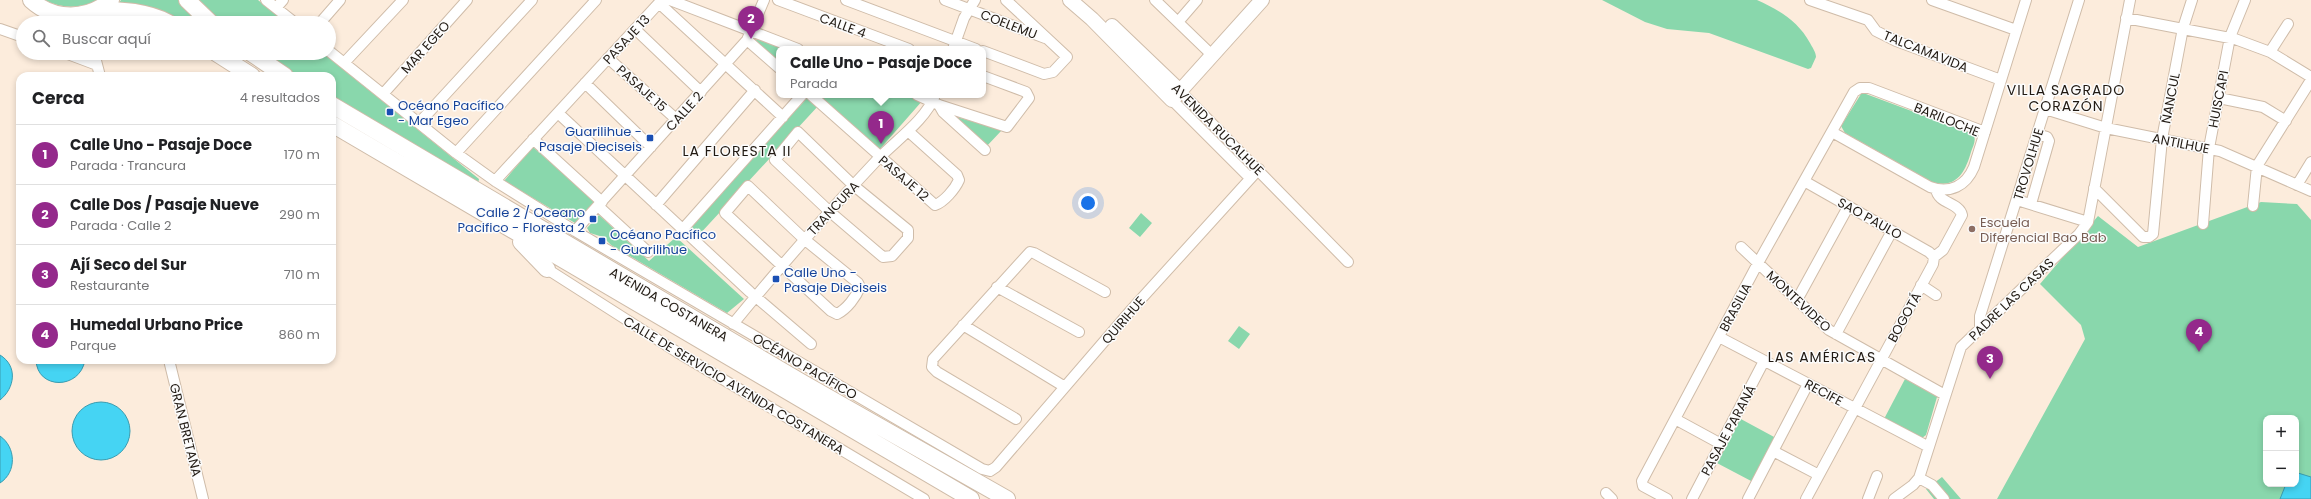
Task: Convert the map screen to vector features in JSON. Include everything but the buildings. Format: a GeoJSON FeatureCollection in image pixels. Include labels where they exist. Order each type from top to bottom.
{"type":"FeatureCollection","features":[{"type":"Feature","properties":{"kind":"main road"},"geometry":{"type":"LineString","coordinates":[[20,0],[36,4],[64,16]]}},
{"type":"Feature","properties":{"kind":"main road"},"geometry":{"type":"LineString","coordinates":[[94,15],[112,0]]}},
{"type":"Feature","properties":{"kind":"main road"},"geometry":{"type":"LineString","coordinates":[[187,0],[204,16]]}},
{"type":"Feature","properties":{"kind":"main road"},"geometry":{"type":"LineString","coordinates":[[94,15],[135,11],[152,16]]}},
{"type":"Feature","properties":{"kind":"main road"},"geometry":{"type":"LineString","coordinates":[[227,60],[246,72]]}},
{"type":"Feature","properties":{"kind":"main road"},"geometry":{"type":"LineString","coordinates":[[261,60],[279,72]]}},
{"type":"Feature","properties":{"kind":"main road","name":"AVENIDA COSTANERA"},"geometry":{"type":"LineString","coordinates":[[336,107],[801,382],[1007,499]]}},
{"type":"Feature","properties":{"kind":"main road","name":"AVENIDA COSTANERA"},"geometry":{"type":"LineString","coordinates":[[336,126],[971,499]]}},
{"type":"Feature","properties":{"kind":"main road"},"geometry":{"type":"LineString","coordinates":[[507,227],[547,269]]}},
{"type":"Feature","properties":{"kind":"street"},"geometry":{"type":"LineString","coordinates":[[266,0],[286,16]]}},
{"type":"Feature","properties":{"kind":"street"},"geometry":{"type":"LineString","coordinates":[[276,8],[283,0]]}},
{"type":"Feature","properties":{"kind":"street"},"geometry":{"type":"LineString","coordinates":[[326,16],[340,0]]}},
{"type":"Feature","properties":{"kind":"street"},"geometry":{"type":"LineString","coordinates":[[344,64],[403,0]]}},
{"type":"Feature","properties":{"kind":"street","name":"MAR EGEO"},"geometry":{"type":"LineString","coordinates":[[383,94],[467,0]]}},
{"type":"Feature","properties":{"kind":"street"},"geometry":{"type":"LineString","coordinates":[[419,123],[532,0]]}},
{"type":"Feature","properties":{"kind":"street"},"geometry":{"type":"LineString","coordinates":[[456,153],[596,0]]}},
{"type":"Feature","properties":{"kind":"street"},"geometry":{"type":"LineString","coordinates":[[670,0],[790,46]]}},
{"type":"Feature","properties":{"kind":"street","name":"CALLE 2"},"geometry":{"type":"LineString","coordinates":[[575,231],[747,40],[764,0]]}},
{"type":"Feature","properties":{"kind":"street","name":"CALLE 4"},"geometry":{"type":"LineString","coordinates":[[778,0],[901,46]]}},
{"type":"Feature","properties":{"kind":"street"},"geometry":{"type":"LineString","coordinates":[[846,0],[954,45],[968,9],[975,0]]}},
{"type":"Feature","properties":{"kind":"street"},"geometry":{"type":"LineString","coordinates":[[986,53],[1048,74],[1067,57],[1051,40],[1006,0]]}},
{"type":"Feature","properties":{"kind":"street","name":"AVENIDA RUCALHUE"},"geometry":{"type":"LineString","coordinates":[[1070,0],[1259,169],[1348,262]]}},
{"type":"Feature","properties":{"kind":"street","name":"AVENIDA RUCALHUE"},"geometry":{"type":"LineString","coordinates":[[1083,0],[1177,96],[1250,178]]}},
{"type":"Feature","properties":{"kind":"street"},"geometry":{"type":"LineString","coordinates":[[1155,0],[1213,56]]}},
{"type":"Feature","properties":{"kind":"street"},"geometry":{"type":"LineString","coordinates":[[1178,22],[1197,0]]}},
{"type":"Feature","properties":{"kind":"street"},"geometry":{"type":"LineString","coordinates":[[1177,96],[1262,0]]}},
{"type":"Feature","properties":{"kind":"street","name":"TALCAMAVIDA"},"geometry":{"type":"LineString","coordinates":[[1813,0],[1868,20],[1876,31],[1896,41],[2001,80]]}},
{"type":"Feature","properties":{"kind":"street"},"geometry":{"type":"LineString","coordinates":[[1932,0],[2016,30]]}},
{"type":"Feature","properties":{"kind":"street"},"geometry":{"type":"LineString","coordinates":[[1985,132],[2026,0]]}},
{"type":"Feature","properties":{"kind":"street","name":"TROVOLHUE"},"geometry":{"type":"LineString","coordinates":[[1980,329],[1980,316],[2079,0]]}},
{"type":"Feature","properties":{"kind":"street","name":"PADRE LAS CASAS"},"geometry":{"type":"LineString","coordinates":[[1894,499],[1913,485],[1919,478],[1959,350],[2079,234],[2088,222],[2130,0]]}},
{"type":"Feature","properties":{"kind":"street","name":"ÑANCUL"},"geometry":{"type":"LineString","coordinates":[[2094,188],[2143,237],[2150,236],[2154,231],[2162,139],[2183,28],[2192,0]]}},
{"type":"Feature","properties":{"kind":"street","name":"HUISCAPI"},"geometry":{"type":"LineString","coordinates":[[2203,224],[2209,148],[2218,98],[2230,37],[2245,0]]}},
{"type":"Feature","properties":{"kind":"street","name":"PASAJE 13"},"geometry":{"type":"LineString","coordinates":[[495,181],[662,1],[783,117]]}},
{"type":"Feature","properties":{"kind":"street","name":"COELEMU"},"geometry":{"type":"LineString","coordinates":[[948,1],[1051,40]]}},
{"type":"Feature","properties":{"kind":"street"},"geometry":{"type":"LineString","coordinates":[[2126,18],[2230,37],[2270,52],[2311,78],[2257,166],[2253,206]]}},
{"type":"Feature","properties":{"kind":"street"},"geometry":{"type":"LineString","coordinates":[[2270,52],[2288,24]]}},
{"type":"Feature","properties":{"kind":"street"},"geometry":{"type":"LineString","coordinates":[[0,29],[16,35]]}},
{"type":"Feature","properties":{"kind":"street"},"geometry":{"type":"LineString","coordinates":[[635,29],[701,92]]}},
{"type":"Feature","properties":{"kind":"street"},"geometry":{"type":"LineString","coordinates":[[747,40],[776,65]]}},
{"type":"Feature","properties":{"kind":"street","name":"OCÉANO PACÍFICO"},"geometry":{"type":"LineString","coordinates":[[336,57],[456,153],[495,181],[575,231],[733,324],[982,469],[990,470]]}},
{"type":"Feature","properties":{"kind":"street","name":"PASAJE 15"},"geometry":{"type":"LineString","coordinates":[[608,58],[676,119]]}},
{"type":"Feature","properties":{"kind":"street"},"geometry":{"type":"LineString","coordinates":[[83,60],[97,65]]}},
{"type":"Feature","properties":{"kind":"street"},"geometry":{"type":"LineString","coordinates":[[96,60],[99,72]]}},
{"type":"Feature","properties":{"kind":"street"},"geometry":{"type":"LineString","coordinates":[[936,100],[1007,127],[1029,98],[1026,92],[986,77]]}},
{"type":"Feature","properties":{"kind":"street"},"geometry":{"type":"LineString","coordinates":[[585,83],[651,147]]}},
{"type":"Feature","properties":{"kind":"street","name":"BARILOCHE"},"geometry":{"type":"LineString","coordinates":[[1832,132],[1852,95],[1863,88],[1985,132],[1974,167],[1967,180],[1951,189],[1936,189]]}},
{"type":"Feature","properties":{"kind":"street"},"geometry":{"type":"LineString","coordinates":[[656,205],[755,90]]}},
{"type":"Feature","properties":{"kind":"street"},"geometry":{"type":"LineString","coordinates":[[682,230],[799,98]]}},
{"type":"Feature","properties":{"kind":"street","name":"PASAJE 12"},"geometry":{"type":"LineString","coordinates":[[814,98],[879,157],[935,205],[940,203],[956,186],[959,180],[957,175],[908,131]]}},
{"type":"Feature","properties":{"kind":"street"},"geometry":{"type":"LineString","coordinates":[[2218,98],[2263,107],[2286,121]]}},
{"type":"Feature","properties":{"kind":"street"},"geometry":{"type":"LineString","coordinates":[[936,100],[943,112],[984,150]]}},
{"type":"Feature","properties":{"kind":"street","name":"TRANCURA"},"geometry":{"type":"LineString","coordinates":[[733,324],[755,296],[829,211],[879,157],[908,131],[936,100]]}},
{"type":"Feature","properties":{"kind":"street","name":"ANTILHUE"},"geometry":{"type":"LineString","coordinates":[[2045,110],[2106,128],[2209,148],[2257,166],[2311,191]]}},
{"type":"Feature","properties":{"kind":"street"},"geometry":{"type":"LineString","coordinates":[[558,113],[620,169],[624,176],[682,230],[811,344]]}},
{"type":"Feature","properties":{"kind":"street"},"geometry":{"type":"LineString","coordinates":[[798,132],[853,185],[908,230],[908,238],[892,256],[883,257],[829,211],[775,160],[798,132]]}},
{"type":"Feature","properties":{"kind":"street"},"geometry":{"type":"LineString","coordinates":[[1832,132],[1936,189]]}},
{"type":"Feature","properties":{"kind":"street","name":"BRASILIA"},"geometry":{"type":"LineString","coordinates":[[1665,499],[1642,484],[1758,263],[1832,132]]}},
{"type":"Feature","properties":{"kind":"street"},"geometry":{"type":"LineString","coordinates":[[2031,204],[2049,141],[2047,138],[2037,134]]}},
{"type":"Feature","properties":{"kind":"street"},"geometry":{"type":"LineString","coordinates":[[533,139],[648,252]]}},
{"type":"Feature","properties":{"kind":"street"},"geometry":{"type":"LineString","coordinates":[[2297,185],[2311,162]]}},
{"type":"Feature","properties":{"kind":"street","name":"QUIRIHUE"},"geometry":{"type":"LineString","coordinates":[[990,470],[996,467],[1065,387],[1259,169]]}},
{"type":"Feature","properties":{"kind":"street","name":"SAO PAULO"},"geometry":{"type":"LineString","coordinates":[[1804,181],[1929,252],[1934,257]]}},
{"type":"Feature","properties":{"kind":"street"},"geometry":{"type":"LineString","coordinates":[[748,186],[804,239],[858,282],[860,287],[843,310],[837,314],[781,267],[725,213],[748,186]]}},
{"type":"Feature","properties":{"kind":"street","name":"BOGOTÁ"},"geometry":{"type":"LineString","coordinates":[[1806,499],[1922,285],[1933,264],[1934,257],[1943,250],[1962,215],[1960,210],[1938,196],[1936,189]]}},
{"type":"Feature","properties":{"kind":"street"},"geometry":{"type":"LineString","coordinates":[[2017,200],[2088,222]]}},
{"type":"Feature","properties":{"kind":"street"},"geometry":{"type":"LineString","coordinates":[[1797,300],[1848,206]]}},
{"type":"Feature","properties":{"kind":"street"},"geometry":{"type":"LineString","coordinates":[[1836,334],[1892,231]]}},
{"type":"Feature","properties":{"kind":"street","name":"MONTEVIDEO"},"geometry":{"type":"LineString","coordinates":[[1741,247],[1797,300],[1836,334],[1945,395]]}},
{"type":"Feature","properties":{"kind":"street"},"geometry":{"type":"LineString","coordinates":[[1016,419],[936,372],[932,367],[933,359],[1030,252],[1105,292]]}},
{"type":"Feature","properties":{"kind":"street","name":"CALLE DE SERVICIO AVENIDA COSTANERA"},"geometry":{"type":"LineString","coordinates":[[547,269],[677,352],[924,499]]}},
{"type":"Feature","properties":{"kind":"street"},"geometry":{"type":"LineString","coordinates":[[1922,285],[1936,295]]}},
{"type":"Feature","properties":{"kind":"street"},"geometry":{"type":"LineString","coordinates":[[997,287],[1079,332]]}},
{"type":"Feature","properties":{"kind":"street"},"geometry":{"type":"LineString","coordinates":[[963,326],[1065,387]]}},
{"type":"Feature","properties":{"kind":"street","name":"RECIFE"},"geometry":{"type":"LineString","coordinates":[[1719,337],[1929,448]]}},
{"type":"Feature","properties":{"kind":"street","name":"PASAJE PARANÁ"},"geometry":{"type":"LineString","coordinates":[[1692,499],[1764,361]]}},
{"type":"Feature","properties":{"kind":"street","name":"GRAN BRETAÑA"},"geometry":{"type":"LineString","coordinates":[[170,364],[203,499]]}},
{"type":"Feature","properties":{"kind":"street"},"geometry":{"type":"LineString","coordinates":[[1748,499],[1808,384]]}},
{"type":"Feature","properties":{"kind":"street"},"geometry":{"type":"LineString","coordinates":[[1675,419],[1721,444]]}},
{"type":"Feature","properties":{"kind":"street"},"geometry":{"type":"LineString","coordinates":[[1773,452],[1818,475]]}},
{"type":"Feature","properties":{"kind":"street"},"geometry":{"type":"LineString","coordinates":[[1868,499],[1877,476]]}},
{"type":"Feature","properties":{"kind":"street"},"geometry":{"type":"LineString","coordinates":[[1919,478],[1932,485],[1944,499]]}},
{"type":"Feature","properties":{"kind":"green space"},"geometry":{"type":"Polygon","coordinates":[[[45,0],[97,0],[84,5],[71,7],[58,5],[45,0]]]}},
{"type":"Feature","properties":{"kind":"green space"},"geometry":{"type":"Polygon","coordinates":[[[121,0],[179,0],[196,16],[166,16],[117,5],[121,0]]]}},
{"type":"Feature","properties":{"kind":"green space"},"geometry":{"type":"Polygon","coordinates":[[[194,0],[258,0],[277,16],[212,16],[194,0]]]}},
{"type":"Feature","properties":{"kind":"green space"},"geometry":{"type":"Polygon","coordinates":[[[1602,0],[1757,0],[1780,12],[1794,22],[1805,35],[1814,50],[1816,57],[1811,68],[1808,69],[1709,33],[1667,29],[1645,22],[1602,0]]]}},
{"type":"Feature","properties":{"kind":"green space"},"geometry":{"type":"Polygon","coordinates":[[[750,34],[782,46],[776,46],[776,62],[751,41],[750,34]]]}},
{"type":"Feature","properties":{"kind":"green space"},"geometry":{"type":"Polygon","coordinates":[[[270,60],[332,60],[479,179],[478,184],[336,100],[336,72],[288,72],[270,60]]]}},
{"type":"Feature","properties":{"kind":"green space"},"geometry":{"type":"Polygon","coordinates":[[[1861,94],[1866,94],[1973,134],[1975,138],[1969,160],[1958,178],[1947,183],[1940,184],[1932,182],[1845,133],[1841,126],[1861,94]]]}},
{"type":"Feature","properties":{"kind":"green space"},"geometry":{"type":"Polygon","coordinates":[[[807,98],[811,98],[819,105],[697,237],[687,227],[807,98]]]}},
{"type":"Feature","properties":{"kind":"green space"},"geometry":{"type":"Polygon","coordinates":[[[818,98],[917,98],[923,100],[880,149],[818,98]]]}},
{"type":"Feature","properties":{"kind":"green space"},"geometry":{"type":"Polygon","coordinates":[[[957,117],[1002,130],[986,147],[957,117]]]}},
{"type":"Feature","properties":{"kind":"green space"},"geometry":{"type":"Polygon","coordinates":[[[533,147],[595,202],[575,223],[504,181],[533,147]]]}},
{"type":"Feature","properties":{"kind":"green space"},"geometry":{"type":"Polygon","coordinates":[[[2261,202],[2297,204],[2311,220],[2311,499],[1997,499],[2085,339],[2081,325],[2040,284],[2098,216],[2138,247],[2261,202]]]}},
{"type":"Feature","properties":{"kind":"green space"},"geometry":{"type":"Polygon","coordinates":[[[1141,213],[1152,223],[1140,237],[1129,228],[1141,213]]]}},
{"type":"Feature","properties":{"kind":"green space"},"geometry":{"type":"Polygon","coordinates":[[[599,215],[649,261],[676,237],[744,299],[727,313],[611,245],[603,237],[590,233],[587,228],[599,215]]]}},
{"type":"Feature","properties":{"kind":"green space"},"geometry":{"type":"Polygon","coordinates":[[[1239,326],[1250,334],[1239,349],[1228,341],[1239,326]]]}},
{"type":"Feature","properties":{"kind":"green space"},"geometry":{"type":"Polygon","coordinates":[[[1905,379],[1937,397],[1926,435],[1922,438],[1884,419],[1905,379]]]}},
{"type":"Feature","properties":{"kind":"green space"},"geometry":{"type":"Polygon","coordinates":[[[1739,418],[1776,438],[1753,482],[1715,462],[1739,418]]]}},
{"type":"Feature","properties":{"kind":"green space"},"geometry":{"type":"Polygon","coordinates":[[[1942,477],[1961,499],[1934,499],[1926,489],[1942,477]]]}},
{"type":"Feature","properties":{"kind":"water"},"geometry":{"type":"Polygon","coordinates":[[[0,355],[10,365],[12,377],[9,389],[0,400],[0,355]]]}},
{"type":"Feature","properties":{"kind":"water"},"geometry":{"type":"Polygon","coordinates":[[[37,364],[84,364],[82,370],[68,381],[51,381],[43,377],[38,370],[37,364]]]}},
{"type":"Feature","properties":{"kind":"water"},"geometry":{"type":"Polygon","coordinates":[[[95,402],[107,402],[122,410],[130,425],[130,437],[122,452],[107,460],[95,460],[80,452],[72,437],[72,425],[80,410],[95,402]]]}},
{"type":"Feature","properties":{"kind":"water"},"geometry":{"type":"Polygon","coordinates":[[[0,436],[9,446],[12,453],[12,466],[6,478],[0,483],[0,436]]]}},
{"type":"Feature","properties":{"kind":"water"},"geometry":{"type":"Polygon","coordinates":[[[2299,473],[2311,477],[2311,499],[2280,499],[2285,487],[2299,487],[2299,473]]]}},
{"type":"Feature","properties":{"kind":"place","name":"Calle Dos / Pasaje Nueve"},"geometry":{"type":"Point","coordinates":[751,39]}},
{"type":"Feature","properties":{"kind":"place","name":"Océano Pacífico - Mar Egeo"},"geometry":{"type":"Point","coordinates":[390,112]}},
{"type":"Feature","properties":{"kind":"place","name":"Guarilihue - Pasaje Dieciseis"},"geometry":{"type":"Point","coordinates":[650,138]}},
{"type":"Feature","properties":{"kind":"place","name":"Calle Uno - Pasaje Doce"},"geometry":{"type":"Point","coordinates":[881,144]}},
{"type":"Feature","properties":{"kind":"place","name":"Calle 2 / Oceano Pacifico - Floresta 2"},"geometry":{"type":"Point","coordinates":[593,219]}},
{"type":"Feature","properties":{"kind":"place","name":"Escuela Diferencial Bao Bab"},"geometry":{"type":"Point","coordinates":[1972,229]}},
{"type":"Feature","properties":{"kind":"place","name":"Océano Pacífico - Guarilihue"},"geometry":{"type":"Point","coordinates":[602,241]}},
{"type":"Feature","properties":{"kind":"place","name":"Calle Uno - Pasaje Dieciseis"},"geometry":{"type":"Point","coordinates":[776,279]}},
{"type":"Feature","properties":{"kind":"place","name":"Humedal Urbano Price"},"geometry":{"type":"Point","coordinates":[2199,352]}},
{"type":"Feature","properties":{"kind":"place","name":"Ají Seco del Sur"},"geometry":{"type":"Point","coordinates":[1990,379]}},
{"type":"Feature","properties":{"kind":"district","name":"VILLA SAGRADO CORAZÓN"},"geometry":{"type":"Point","coordinates":[2066,98]}},
{"type":"Feature","properties":{"kind":"district","name":"LA FLORESTA II"},"geometry":{"type":"Point","coordinates":[737,151]}},
{"type":"Feature","properties":{"kind":"district","name":"LAS AMÉRICAS"},"geometry":{"type":"Point","coordinates":[1822,357]}}]}
